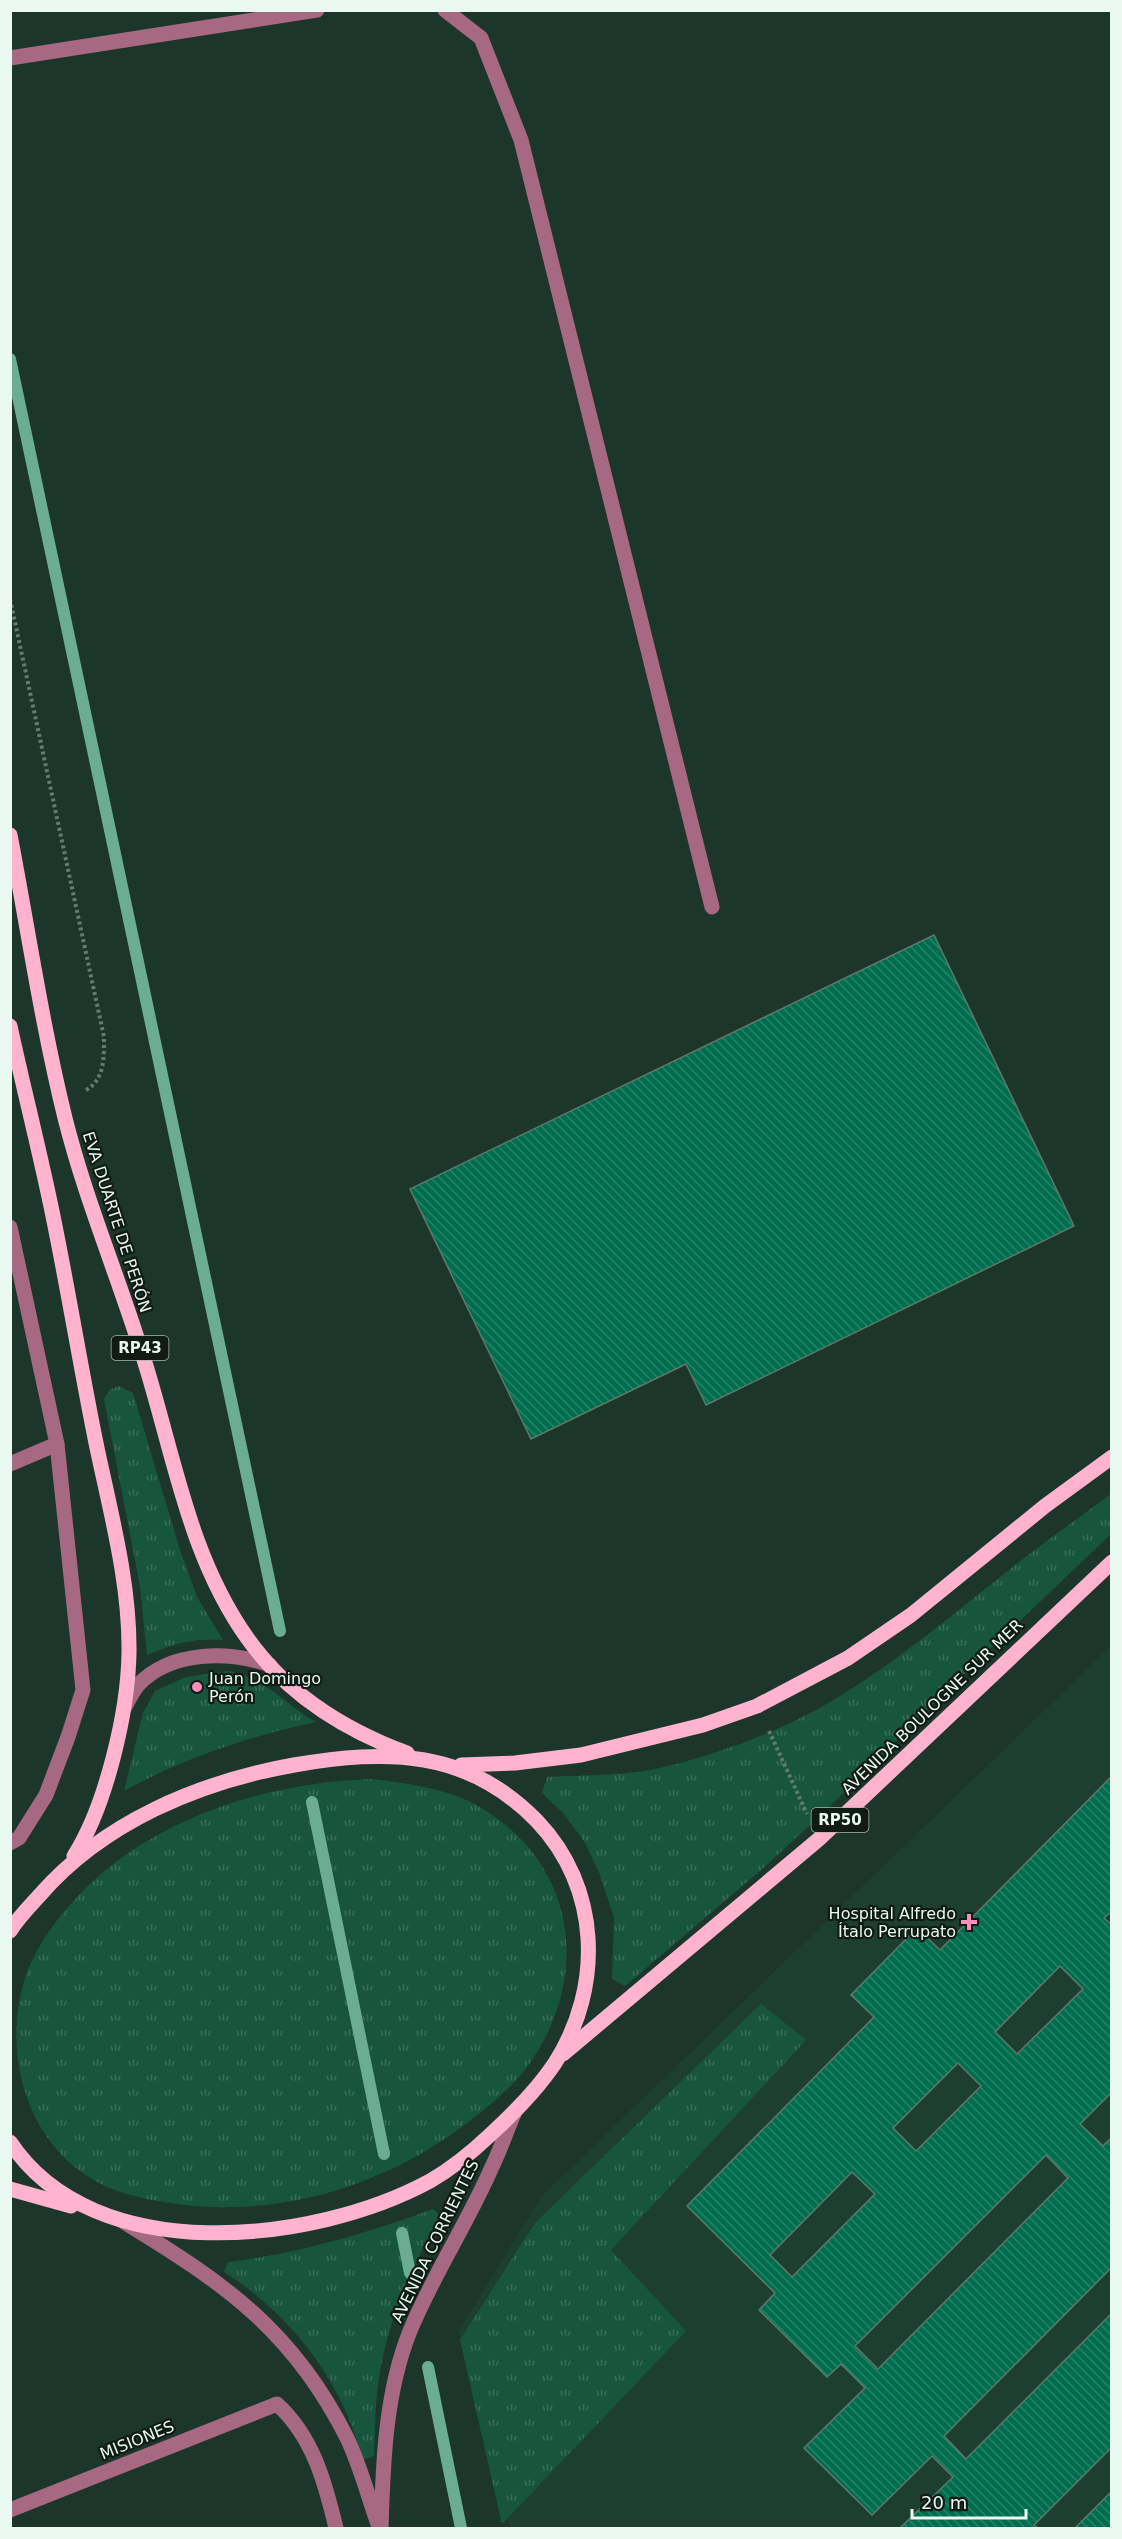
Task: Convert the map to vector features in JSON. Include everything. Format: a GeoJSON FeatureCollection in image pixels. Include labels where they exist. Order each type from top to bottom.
{"type":"FeatureCollection","features":[{"type":"Feature","properties":{"kind":"main road","name":"EVA DUARTE DE PERÓN"},"geometry":{"type":"LineString","coordinates":[[10,835],[62,1103],[103,1243],[146,1364],[194,1538],[219,1595],[250,1642],[270,1665],[304,1697],[351,1729],[373,1740],[424,1759]]}},
{"type":"Feature","properties":{"kind":"main road"},"geometry":{"type":"LineString","coordinates":[[10,1026],[15,1074],[53,1218],[119,1555],[129,1651],[124,1709],[112,1760],[96,1811],[80,1848],[68,1866]]}},
{"type":"Feature","properties":{"kind":"main road"},"geometry":{"type":"LineString","coordinates":[[450,1766],[515,1763],[581,1755],[703,1725],[757,1706],[848,1658],[911,1615],[1045,1506],[1112,1457]]}},
{"type":"Feature","properties":{"kind":"main road","name":"AVENIDA BOULOGNE SUR MER"},"geometry":{"type":"LineString","coordinates":[[555,2063],[597,2024],[819,1839],[1112,1562]]}},
{"type":"Feature","properties":{"kind":"main road"},"geometry":{"type":"LineString","coordinates":[[10,1931],[46,1887],[79,1855],[124,1824],[175,1800],[240,1777],[338,1758],[384,1756],[424,1759],[450,1766],[477,1775],[512,1797],[546,1831],[566,1858],[582,1895],[589,1936],[586,1977],[576,2020],[555,2063],[514,2114],[477,2147],[432,2180],[384,2201],[348,2213],[300,2224],[212,2234],[142,2227],[10,2189]]}},
{"type":"Feature","properties":{"kind":"main road"},"geometry":{"type":"LineString","coordinates":[[10,1913],[46,1887]]}},
{"type":"Feature","properties":{"kind":"main road"},"geometry":{"type":"LineString","coordinates":[[10,2142],[24,2162],[52,2187],[97,2213]]}},
{"type":"Feature","properties":{"kind":"street"},"geometry":{"type":"LineString","coordinates":[[10,58],[317,10]]}},
{"type":"Feature","properties":{"kind":"street"},"geometry":{"type":"LineString","coordinates":[[445,10],[481,38],[521,140],[712,907]]}},
{"type":"Feature","properties":{"kind":"street"},"geometry":{"type":"LineString","coordinates":[[10,1227],[57,1444],[83,1690],[68,1737],[45,1795],[19,1838],[10,1843]]}},
{"type":"Feature","properties":{"kind":"street"},"geometry":{"type":"LineString","coordinates":[[10,1464],[57,1444]]}},
{"type":"Feature","properties":{"kind":"street"},"geometry":{"type":"LineString","coordinates":[[124,1709],[137,1686],[163,1666],[209,1655],[251,1658],[270,1665]]}},
{"type":"Feature","properties":{"kind":"street","name":"AVENIDA CORRIENTES"},"geometry":{"type":"LineString","coordinates":[[380,2529],[382,2467],[395,2386],[410,2333],[437,2274],[491,2169],[514,2114]]}},
{"type":"Feature","properties":{"kind":"street","name":"AVENIDA CORRIENTES"},"geometry":{"type":"LineString","coordinates":[[122,2220],[201,2270],[231,2293],[281,2338],[318,2384],[348,2440],[380,2529]]}},
{"type":"Feature","properties":{"kind":"street","name":"MISIONES"},"geometry":{"type":"LineString","coordinates":[[10,2510],[277,2404],[300,2428],[317,2461],[336,2529]]}},
{"type":"Feature","properties":{"kind":"path"},"geometry":{"type":"LineString","coordinates":[[10,599],[104,1037],[104,1066],[92,1087],[62,1103]]}},
{"type":"Feature","properties":{"kind":"path"},"geometry":{"type":"LineString","coordinates":[[757,1706],[819,1839]]}},
{"type":"Feature","properties":{"kind":"shaded area","name":"Hospital Alfredo Ítalo Perrupato"},"geometry":{"type":"Polygon","coordinates":[[[1111,1646],[1111,2528],[510,2528],[459,2331],[540,2198],[1111,1646]]]}},
{"type":"Feature","properties":{"kind":"green space"},"geometry":{"type":"Polygon","coordinates":[[[119,1386],[133,1393],[180,1550],[197,1597],[223,1640],[184,1643],[147,1655],[140,1586],[104,1399],[109,1390],[119,1386]]]}},
{"type":"Feature","properties":{"kind":"green space"},"geometry":{"type":"Polygon","coordinates":[[[1111,1494],[1111,1534],[967,1671],[820,1816],[760,1871],[625,1986],[612,1979],[614,1918],[600,1875],[584,1841],[564,1814],[542,1793],[547,1777],[624,1773],[669,1766],[751,1740],[811,1713],[856,1686],[906,1651],[1037,1548],[1111,1494]]]}},
{"type":"Feature","properties":{"kind":"green space"},"geometry":{"type":"Polygon","coordinates":[[[229,1671],[265,1686],[316,1722],[218,1749],[170,1768],[124,1791],[143,1713],[155,1691],[186,1677],[229,1671]]]}},
{"type":"Feature","properties":{"kind":"green space"},"geometry":{"type":"Polygon","coordinates":[[[373,1779],[440,1791],[478,1806],[510,1829],[535,1856],[553,1887],[564,1920],[567,1955],[562,1990],[551,2026],[526,2069],[488,2107],[437,2144],[400,2165],[323,2194],[282,2203],[241,2207],[199,2206],[124,2193],[92,2179],[68,2161],[48,2139],[33,2113],[23,2085],[17,2056],[20,1996],[29,1967],[57,1920],[82,1892],[124,1856],[181,1823],[243,1799],[275,1791],[307,1785],[373,1779]]]}},
{"type":"Feature","properties":{"kind":"green space"},"geometry":{"type":"Polygon","coordinates":[[[761,2004],[806,2040],[611,2250],[686,2331],[502,2524],[460,2340],[535,2223],[761,2004]]]}},
{"type":"Feature","properties":{"kind":"green space"},"geometry":{"type":"Polygon","coordinates":[[[433,2209],[441,2216],[402,2294],[388,2335],[379,2378],[374,2456],[363,2460],[342,2403],[312,2353],[272,2309],[224,2272],[228,2262],[332,2242],[433,2209]]]}},
{"type":"Feature","properties":{"kind":"building"},"geometry":{"type":"Polygon","coordinates":[[[934,935],[1074,1226],[706,1405],[686,1364],[531,1439],[410,1189],[934,935]]]}},
{"type":"Feature","properties":{"kind":"building"},"geometry":{"type":"Polygon","coordinates":[[[1112,1776],[1112,1911],[1104,1918],[1112,1925],[1112,2092],[1080,2124],[1103,2146],[1112,2137],[1112,2267],[944,2436],[966,2459],[1112,2313],[1112,2447],[1034,2525],[1038,2528],[900,2528],[953,2477],[932,2456],[872,2515],[804,2448],[865,2388],[841,2364],[827,2377],[759,2310],[775,2293],[687,2206],[874,2017],[851,1995],[917,1928],[940,1950],[1112,1776]],[[1060,1966],[995,2032],[1017,2054],[1083,1989],[1060,1966]],[[958,2063],[893,2128],[916,2151],[981,2086],[958,2063]],[[1046,2155],[855,2346],[878,2369],[1068,2178],[1046,2155]],[[852,2172],[770,2255],[792,2277],[875,2194],[852,2172]]]}},
{"type":"Feature","properties":{"kind":"building"},"geometry":{"type":"Polygon","coordinates":[[[1112,2491],[1112,2528],[1075,2528],[1112,2491]]]}},
{"type":"Feature","properties":{"kind":"waterway"},"geometry":{"type":"LineString","coordinates":[[10,359],[280,1631]]}},
{"type":"Feature","properties":{"kind":"waterway"},"geometry":{"type":"LineString","coordinates":[[312,1802],[384,2154]]}},
{"type":"Feature","properties":{"kind":"waterway"},"geometry":{"type":"LineString","coordinates":[[402,2233],[410,2273]]}},
{"type":"Feature","properties":{"kind":"waterway"},"geometry":{"type":"LineString","coordinates":[[428,2367],[461,2528]]}},
{"type":"Feature","properties":{"kind":"place","name":"Juan Domingo Perón"},"geometry":{"type":"Point","coordinates":[197,1687]}},
{"type":"Feature","properties":{"kind":"place","name":"Hospital Alfredo Ítalo Perrupato"},"geometry":{"type":"Point","coordinates":[969,1922]}}]}
